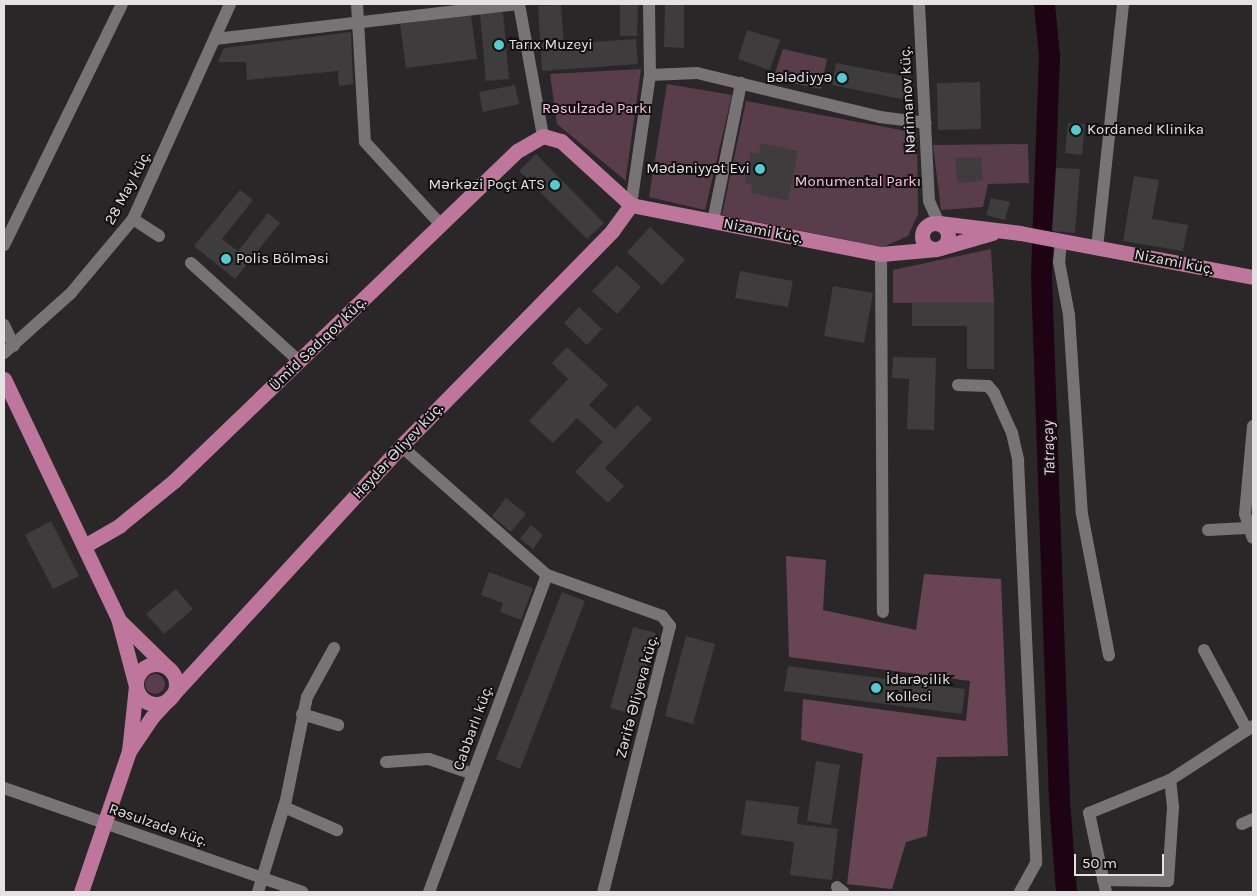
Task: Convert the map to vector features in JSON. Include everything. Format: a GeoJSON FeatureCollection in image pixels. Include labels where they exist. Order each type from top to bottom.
{"type":"FeatureCollection","features":[{"type":"Feature","properties":{"kind":"main road"},"geometry":{"type":"LineString","coordinates":[[543,136],[561,141],[631,205]]}},
{"type":"Feature","properties":{"kind":"main road","name":"Ümid Sadıqov küç."},"geometry":{"type":"LineString","coordinates":[[86,545],[120,525],[174,481],[517,152],[543,136]]}},
{"type":"Feature","properties":{"kind":"main road","name":"Nizami küç."},"geometry":{"type":"LineString","coordinates":[[631,205],[888,254],[939,248],[1006,231]]}},
{"type":"Feature","properties":{"kind":"main road","name":"Heydər Əliyev küç."},"geometry":{"type":"LineString","coordinates":[[129,751],[168,700],[401,446],[612,231],[631,205]]}},
{"type":"Feature","properties":{"kind":"main road"},"geometry":{"type":"LineString","coordinates":[[888,254],[923,230],[939,223],[948,236],[939,248],[926,245],[923,230]]}},
{"type":"Feature","properties":{"kind":"main road","name":"Nizami küç."},"geometry":{"type":"LineString","coordinates":[[939,223],[1006,231],[1253,277]]}},
{"type":"Feature","properties":{"kind":"main road"},"geometry":{"type":"LineString","coordinates":[[4,379],[86,545],[118,618],[136,686],[129,751],[81,892]]}},
{"type":"Feature","properties":{"kind":"main road"},"geometry":{"type":"LineString","coordinates":[[118,618],[168,668],[176,683],[168,700],[149,704],[136,686]]}},
{"type":"Feature","properties":{"kind":"main road"},"geometry":{"type":"LineString","coordinates":[[136,686],[146,667],[168,668]]}},
{"type":"Feature","properties":{"kind":"street"},"geometry":{"type":"LineString","coordinates":[[4,245],[122,4]]}},
{"type":"Feature","properties":{"kind":"street","name":"28 May küç."},"geometry":{"type":"LineString","coordinates":[[9,350],[71,294],[133,219],[230,4]]}},
{"type":"Feature","properties":{"kind":"street"},"geometry":{"type":"LineString","coordinates":[[357,4],[356,22],[365,142],[441,225]]}},
{"type":"Feature","properties":{"kind":"street"},"geometry":{"type":"LineString","coordinates":[[215,39],[518,4],[543,136]]}},
{"type":"Feature","properties":{"kind":"street"},"geometry":{"type":"LineString","coordinates":[[631,205],[650,75],[649,4]]}},
{"type":"Feature","properties":{"kind":"street","name":"Nərimanov küç."},"geometry":{"type":"LineString","coordinates":[[919,4],[930,207],[939,223]]}},
{"type":"Feature","properties":{"kind":"street"},"geometry":{"type":"LineString","coordinates":[[1097,248],[1123,4]]}},
{"type":"Feature","properties":{"kind":"street"},"geometry":{"type":"LineString","coordinates":[[650,75],[697,73],[926,123]]}},
{"type":"Feature","properties":{"kind":"street"},"geometry":{"type":"LineString","coordinates":[[713,221],[741,83]]}},
{"type":"Feature","properties":{"kind":"street"},"geometry":{"type":"LineString","coordinates":[[133,219],[159,236]]}},
{"type":"Feature","properties":{"kind":"street"},"geometry":{"type":"LineString","coordinates":[[1061,241],[1059,262],[1069,315],[1082,514],[1109,655]]}},
{"type":"Feature","properties":{"kind":"street"},"geometry":{"type":"LineString","coordinates":[[883,612],[888,254]]}},
{"type":"Feature","properties":{"kind":"street"},"geometry":{"type":"LineString","coordinates":[[191,264],[300,361]]}},
{"type":"Feature","properties":{"kind":"street"},"geometry":{"type":"LineString","coordinates":[[4,325],[9,350]]}},
{"type":"Feature","properties":{"kind":"street"},"geometry":{"type":"LineString","coordinates":[[958,385],[988,386],[994,392],[1012,433],[1018,460],[1036,863],[1020,892]]}},
{"type":"Feature","properties":{"kind":"street"},"geometry":{"type":"LineString","coordinates":[[1208,530],[1250,533],[1245,498],[1253,426]]}},
{"type":"Feature","properties":{"kind":"street","name":"Zərifə Əliyeva küç."},"geometry":{"type":"LineString","coordinates":[[401,446],[547,575],[662,616],[670,626],[603,892]]}},
{"type":"Feature","properties":{"kind":"street","name":"Cabbarlı küç."},"geometry":{"type":"LineString","coordinates":[[429,892],[547,575]]}},
{"type":"Feature","properties":{"kind":"street"},"geometry":{"type":"LineString","coordinates":[[258,892],[284,807],[302,714],[334,648]]}},
{"type":"Feature","properties":{"kind":"street"},"geometry":{"type":"LineString","coordinates":[[1170,780],[1174,807],[1168,881],[1104,886],[1089,813],[1170,780],[1250,728],[1204,650]]}},
{"type":"Feature","properties":{"kind":"street"},"geometry":{"type":"LineString","coordinates":[[302,714],[338,725]]}},
{"type":"Feature","properties":{"kind":"street"},"geometry":{"type":"LineString","coordinates":[[386,762],[429,759],[473,774]]}},
{"type":"Feature","properties":{"kind":"street","name":"Rəsulzadə küç."},"geometry":{"type":"LineString","coordinates":[[4,788],[302,892]]}},
{"type":"Feature","properties":{"kind":"street"},"geometry":{"type":"LineString","coordinates":[[284,807],[337,830]]}},
{"type":"Feature","properties":{"kind":"green space"},"geometry":{"type":"Polygon","coordinates":[[[783,49],[827,59],[821,89],[773,79],[783,49]]]}},
{"type":"Feature","properties":{"kind":"green space","name":"Rəsulzadə Parkı"},"geometry":{"type":"Polygon","coordinates":[[[641,69],[626,181],[557,124],[550,74],[641,69]]]}},
{"type":"Feature","properties":{"kind":"green space"},"geometry":{"type":"Polygon","coordinates":[[[667,84],[732,95],[705,210],[649,197],[667,84]]]}},
{"type":"Feature","properties":{"kind":"green space","name":"Monumental Parkı"},"geometry":{"type":"Polygon","coordinates":[[[746,101],[917,133],[918,214],[908,236],[883,247],[722,215],[746,101]]]}},
{"type":"Feature","properties":{"kind":"green space"},"geometry":{"type":"Polygon","coordinates":[[[1028,144],[1029,183],[988,184],[983,207],[941,210],[933,145],[1028,144]]]}},
{"type":"Feature","properties":{"kind":"green space"},"geometry":{"type":"Polygon","coordinates":[[[991,249],[994,302],[893,303],[893,270],[991,249]]]}},
{"type":"Feature","properties":{"kind":"green space"},"geometry":{"type":"Polygon","coordinates":[[[155,674],[162,677],[165,684],[162,691],[155,694],[148,691],[145,684],[148,677],[155,674]]]}},
{"type":"Feature","properties":{"kind":"shaded area"},"geometry":{"type":"Polygon","coordinates":[[[786,556],[826,560],[823,610],[916,630],[924,574],[1001,579],[1008,756],[937,757],[927,836],[906,842],[892,889],[847,884],[863,754],[801,740],[803,699],[966,721],[970,681],[789,657],[786,556]]]}},
{"type":"Feature","properties":{"kind":"building"},"geometry":{"type":"Polygon","coordinates":[[[620,4],[638,4],[637,36],[620,36],[620,4]]]}},
{"type":"Feature","properties":{"kind":"building"},"geometry":{"type":"Polygon","coordinates":[[[665,4],[684,4],[684,48],[664,47],[665,4]]]}},
{"type":"Feature","properties":{"kind":"building"},"geometry":{"type":"Polygon","coordinates":[[[561,5],[564,44],[636,39],[638,64],[542,71],[538,6],[561,5]]]}},
{"type":"Feature","properties":{"kind":"building"},"geometry":{"type":"Polygon","coordinates":[[[503,12],[509,79],[486,81],[480,14],[503,12]]]}},
{"type":"Feature","properties":{"kind":"building"},"geometry":{"type":"Polygon","coordinates":[[[471,15],[477,59],[406,68],[400,24],[471,15]]]}},
{"type":"Feature","properties":{"kind":"building"},"geometry":{"type":"Polygon","coordinates":[[[747,30],[780,40],[770,70],[738,59],[747,30]]]}},
{"type":"Feature","properties":{"kind":"building"},"geometry":{"type":"Polygon","coordinates":[[[351,32],[353,84],[339,86],[338,71],[247,80],[246,62],[218,62],[224,48],[351,32]]]}},
{"type":"Feature","properties":{"kind":"building"},"geometry":{"type":"Polygon","coordinates":[[[836,63],[910,77],[906,100],[832,85],[836,63]]]}},
{"type":"Feature","properties":{"kind":"building"},"geometry":{"type":"Polygon","coordinates":[[[980,82],[981,129],[938,130],[937,83],[980,82]]]}},
{"type":"Feature","properties":{"kind":"building"},"geometry":{"type":"Polygon","coordinates":[[[515,85],[519,104],[483,112],[479,92],[515,85]]]}},
{"type":"Feature","properties":{"kind":"building"},"geometry":{"type":"Polygon","coordinates":[[[1068,123],[1085,124],[1082,155],[1065,153],[1068,123]]]}},
{"type":"Feature","properties":{"kind":"building"},"geometry":{"type":"Polygon","coordinates":[[[761,143],[798,151],[788,201],[751,193],[752,184],[745,183],[751,152],[759,154],[761,143]]]}},
{"type":"Feature","properties":{"kind":"building"},"geometry":{"type":"Polygon","coordinates":[[[536,154],[604,223],[587,239],[519,171],[536,154]]]}},
{"type":"Feature","properties":{"kind":"building"},"geometry":{"type":"Polygon","coordinates":[[[981,157],[983,181],[957,183],[955,158],[981,157]]]}},
{"type":"Feature","properties":{"kind":"building"},"geometry":{"type":"Polygon","coordinates":[[[1056,168],[1080,169],[1075,233],[1052,231],[1056,168]]]}},
{"type":"Feature","properties":{"kind":"building"},"geometry":{"type":"Polygon","coordinates":[[[1134,176],[1159,180],[1152,219],[1188,225],[1183,251],[1123,241],[1134,176]]]}},
{"type":"Feature","properties":{"kind":"building"},"geometry":{"type":"Polygon","coordinates":[[[240,190],[253,200],[222,239],[238,251],[268,213],[280,223],[235,279],[194,246],[240,190]]]}},
{"type":"Feature","properties":{"kind":"building"},"geometry":{"type":"Polygon","coordinates":[[[991,198],[1010,202],[1005,220],[986,215],[991,198]]]}},
{"type":"Feature","properties":{"kind":"building"},"geometry":{"type":"Polygon","coordinates":[[[650,227],[685,260],[662,285],[627,252],[650,227]]]}},
{"type":"Feature","properties":{"kind":"building"},"geometry":{"type":"Polygon","coordinates":[[[617,265],[641,287],[617,314],[592,291],[617,265]]]}},
{"type":"Feature","properties":{"kind":"building"},"geometry":{"type":"Polygon","coordinates":[[[740,271],[793,281],[788,307],[735,298],[740,271]]]}},
{"type":"Feature","properties":{"kind":"building"},"geometry":{"type":"Polygon","coordinates":[[[833,286],[873,293],[864,343],[824,336],[833,286]]]}},
{"type":"Feature","properties":{"kind":"building"},"geometry":{"type":"Polygon","coordinates":[[[912,302],[994,302],[994,369],[967,369],[967,326],[912,326],[912,302]]]}},
{"type":"Feature","properties":{"kind":"building"},"geometry":{"type":"Polygon","coordinates":[[[579,307],[602,329],[587,345],[564,323],[579,307]]]}},
{"type":"Feature","properties":{"kind":"building"},"geometry":{"type":"Polygon","coordinates":[[[567,347],[608,385],[589,405],[615,429],[637,405],[652,419],[605,468],[624,486],[608,503],[575,472],[603,442],[577,418],[553,443],[529,421],[568,379],[552,363],[567,347]]]}},
{"type":"Feature","properties":{"kind":"building"},"geometry":{"type":"Polygon","coordinates":[[[893,357],[936,358],[934,430],[907,429],[909,379],[892,378],[893,357]]]}},
{"type":"Feature","properties":{"kind":"building"},"geometry":{"type":"Polygon","coordinates":[[[506,498],[526,514],[511,532],[492,516],[506,498]]]}},
{"type":"Feature","properties":{"kind":"building"},"geometry":{"type":"Polygon","coordinates":[[[51,521],[79,576],[53,589],[25,535],[51,521]]]}},
{"type":"Feature","properties":{"kind":"building"},"geometry":{"type":"Polygon","coordinates":[[[531,525],[543,535],[533,549],[520,539],[531,525]]]}},
{"type":"Feature","properties":{"kind":"building"},"geometry":{"type":"Polygon","coordinates":[[[489,572],[533,588],[521,620],[500,612],[503,603],[481,595],[489,572]]]}},
{"type":"Feature","properties":{"kind":"building"},"geometry":{"type":"Polygon","coordinates":[[[176,589],[193,609],[164,634],[146,614],[176,589]]]}},
{"type":"Feature","properties":{"kind":"building"},"geometry":{"type":"Polygon","coordinates":[[[562,592],[585,601],[520,769],[496,759],[562,592]]]}},
{"type":"Feature","properties":{"kind":"building"},"geometry":{"type":"Polygon","coordinates":[[[633,627],[656,633],[633,714],[610,708],[633,627]]]}},
{"type":"Feature","properties":{"kind":"building"},"geometry":{"type":"Polygon","coordinates":[[[686,636],[715,644],[693,724],[665,716],[686,636]]]}},
{"type":"Feature","properties":{"kind":"building"},"geometry":{"type":"Polygon","coordinates":[[[788,666],[965,689],[962,714],[784,691],[788,666]]]}},
{"type":"Feature","properties":{"kind":"building"},"geometry":{"type":"Polygon","coordinates":[[[816,761],[840,765],[831,825],[807,821],[816,761]]]}},
{"type":"Feature","properties":{"kind":"building"},"geometry":{"type":"Polygon","coordinates":[[[746,800],[799,807],[797,824],[838,829],[832,880],[790,875],[795,835],[794,842],[741,835],[746,800]]]}},
{"type":"Feature","properties":{"kind":"waterway","name":"Tatraçay"},"geometry":{"type":"LineString","coordinates":[[1044,4],[1049,56],[1041,276],[1059,800],[1066,892]]}},
{"type":"Feature","properties":{"kind":"place","name":"Tarıx Muzeyi"},"geometry":{"type":"Point","coordinates":[499,45]}},
{"type":"Feature","properties":{"kind":"place","name":"Bələdiyyə"},"geometry":{"type":"Point","coordinates":[842,78]}},
{"type":"Feature","properties":{"kind":"place","name":"Kordaned Klinika"},"geometry":{"type":"Point","coordinates":[1076,130]}},
{"type":"Feature","properties":{"kind":"place","name":"Mədəniyyət Evi"},"geometry":{"type":"Point","coordinates":[760,169]}},
{"type":"Feature","properties":{"kind":"place","name":"Mərkəzi Poçt ATS"},"geometry":{"type":"Point","coordinates":[555,185]}},
{"type":"Feature","properties":{"kind":"place","name":"Polis Bölməsi"},"geometry":{"type":"Point","coordinates":[226,259]}},
{"type":"Feature","properties":{"kind":"place","name":"İdarəçilik Kolleci"},"geometry":{"type":"Point","coordinates":[876,688]}}]}
